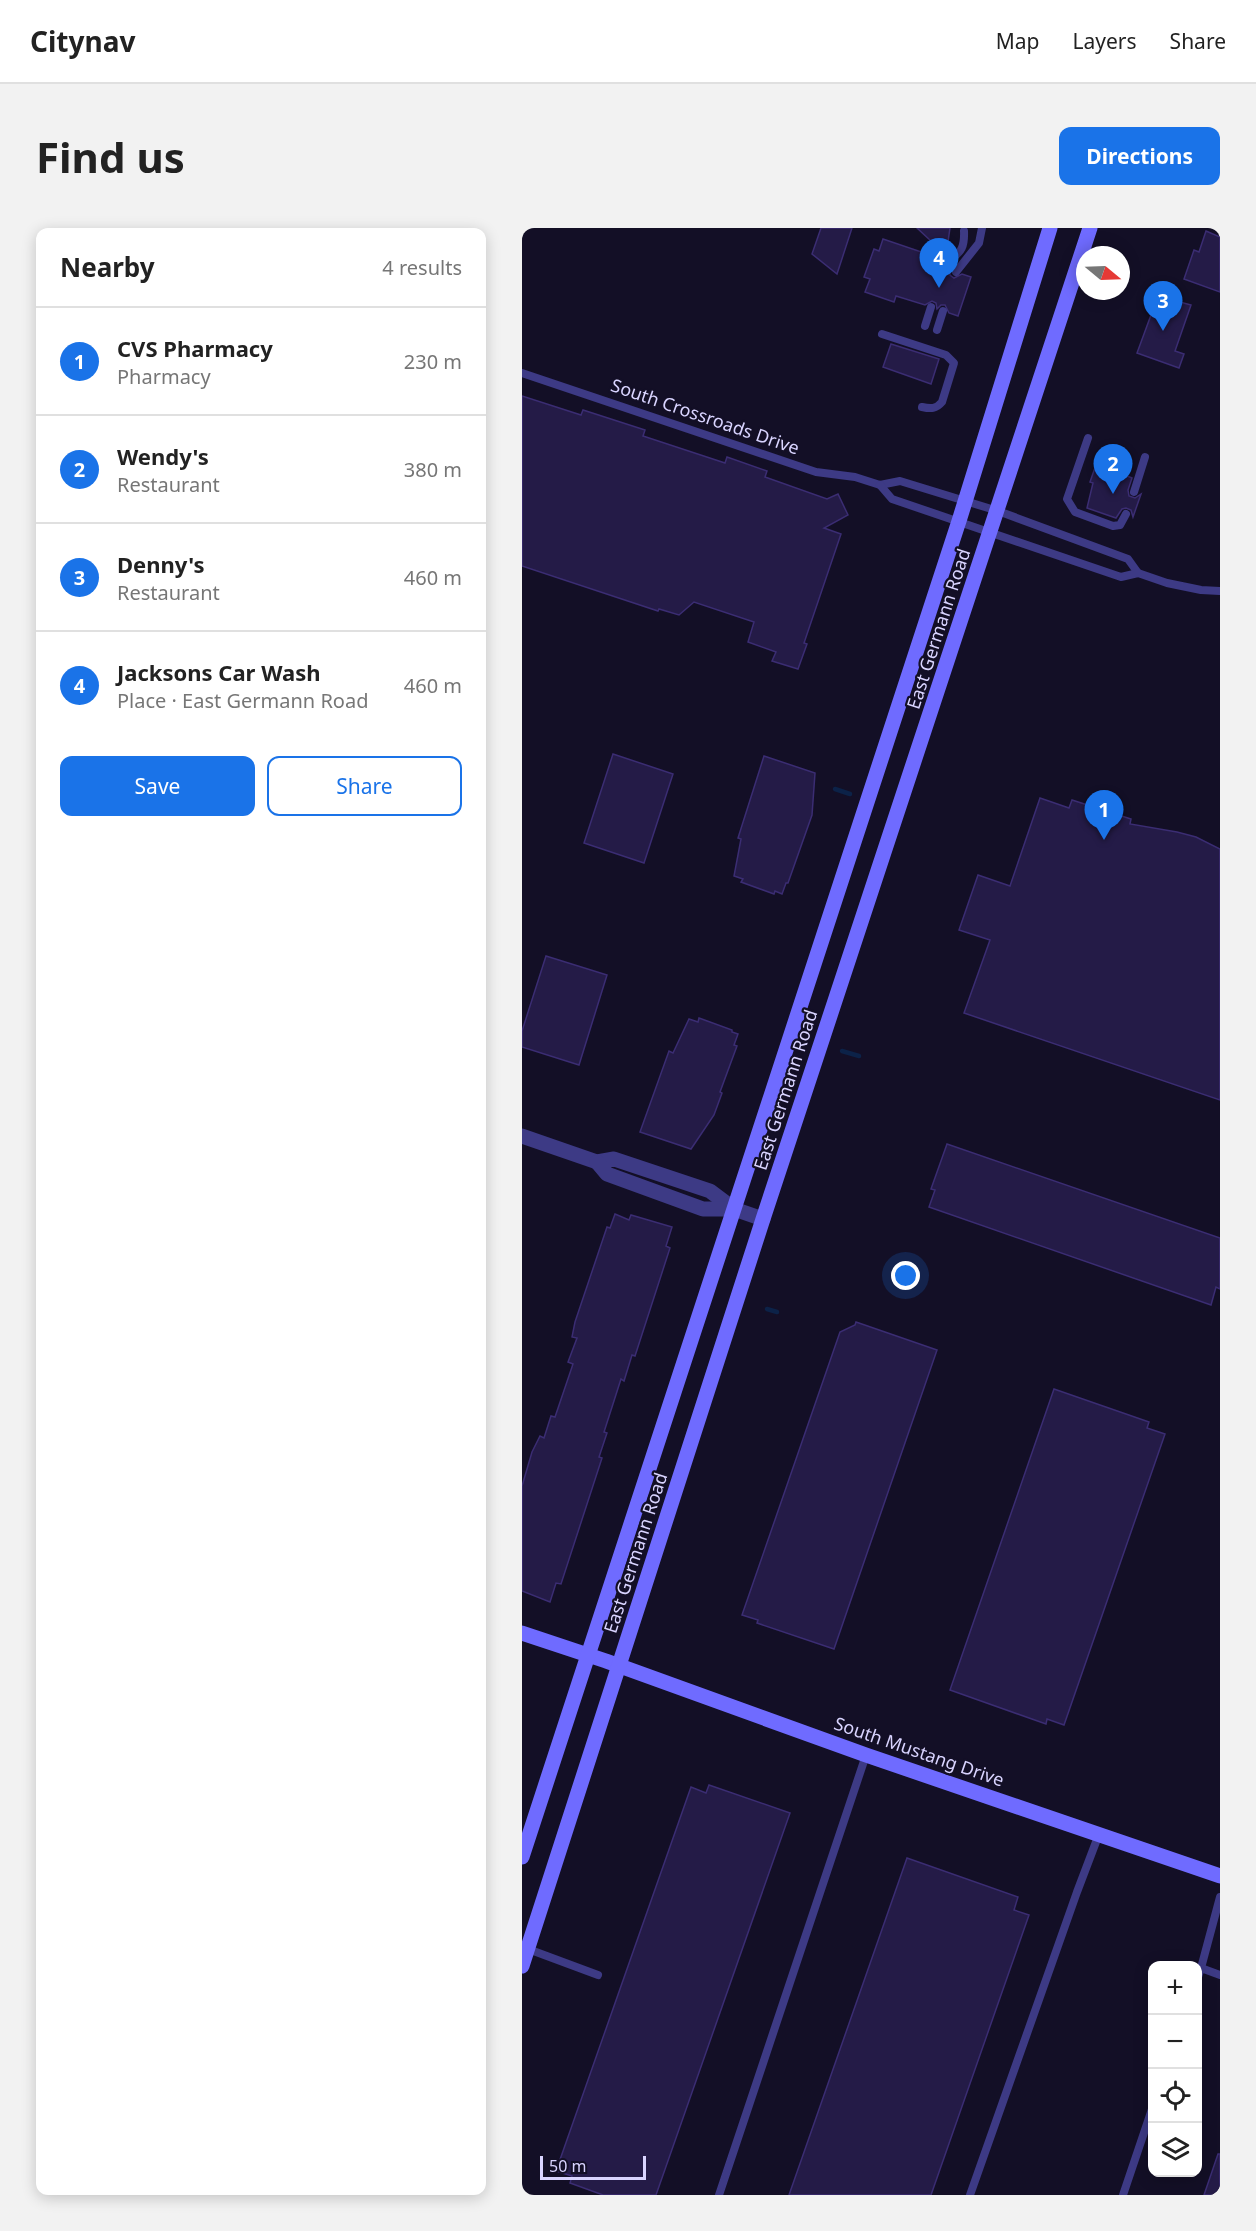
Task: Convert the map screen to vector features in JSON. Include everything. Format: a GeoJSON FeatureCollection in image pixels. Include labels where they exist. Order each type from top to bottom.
{"type":"FeatureCollection","features":[{"type":"Feature","properties":{"kind":"main road","name":"East Germann Road"},"geometry":{"type":"LineString","coordinates":[[522,1857],[966,500],[1050,228]]}},
{"type":"Feature","properties":{"kind":"main road","name":"East Germann Road"},"geometry":{"type":"LineString","coordinates":[[522,1966],[613,1663],[763,1220],[1090,228]]}},
{"type":"Feature","properties":{"kind":"main road","name":"South Mustang Drive"},"geometry":{"type":"LineString","coordinates":[[522,1633],[613,1663],[866,1755],[1220,1876]]}},
{"type":"Feature","properties":{"kind":"street"},"geometry":{"type":"LineString","coordinates":[[522,1136],[597,1162],[607,1174],[704,1209],[734,1209],[763,1220]]}},
{"type":"Feature","properties":{"kind":"lane"},"geometry":{"type":"LineString","coordinates":[[956,272],[979,243],[982,228]]}},
{"type":"Feature","properties":{"kind":"lane"},"geometry":{"type":"LineString","coordinates":[[943,268],[959,255],[965,244],[964,231]]}},
{"type":"Feature","properties":{"kind":"lane"},"geometry":{"type":"LineString","coordinates":[[925,326],[931,307]]}},
{"type":"Feature","properties":{"kind":"lane"},"geometry":{"type":"LineString","coordinates":[[937,330],[943,311]]}},
{"type":"Feature","properties":{"kind":"lane"},"geometry":{"type":"LineString","coordinates":[[882,334],[946,355],[954,363],[942,402],[938,407],[931,409],[922,407]]}},
{"type":"Feature","properties":{"kind":"lane","name":"South Crossroads Drive"},"geometry":{"type":"LineString","coordinates":[[522,373],[816,472],[855,477],[880,485],[900,481],[966,500],[1128,559],[1138,573]]}},
{"type":"Feature","properties":{"kind":"lane"},"geometry":{"type":"LineString","coordinates":[[1088,438],[1068,495],[1070,506],[1075,512],[1113,526],[1120,525],[1126,514]]}},
{"type":"Feature","properties":{"kind":"lane"},"geometry":{"type":"LineString","coordinates":[[1134,492],[1145,458]]}},
{"type":"Feature","properties":{"kind":"lane","name":"South Crossroads Drive"},"geometry":{"type":"LineString","coordinates":[[880,485],[892,499],[1121,577],[1138,573],[1167,583],[1201,590],[1220,591]]}},
{"type":"Feature","properties":{"kind":"lane"},"geometry":{"type":"LineString","coordinates":[[719,2195],[866,1755]]}},
{"type":"Feature","properties":{"kind":"lane"},"geometry":{"type":"LineString","coordinates":[[970,2195],[1099,1834]]}},
{"type":"Feature","properties":{"kind":"lane"},"geometry":{"type":"LineString","coordinates":[[1202,1961],[1220,1897]]}},
{"type":"Feature","properties":{"kind":"lane"},"geometry":{"type":"LineString","coordinates":[[528,1949],[598,1975]]}},
{"type":"Feature","properties":{"kind":"lane"},"geometry":{"type":"LineString","coordinates":[[1202,1972],[1220,1975]]}},
{"type":"Feature","properties":{"kind":"lane"},"geometry":{"type":"LineString","coordinates":[[1124,2195],[1148,2121]]}},
{"type":"Feature","properties":{"kind":"building"},"geometry":{"type":"Polygon","coordinates":[[[821,228],[852,228],[837,274],[812,254],[821,228]]]}},
{"type":"Feature","properties":{"kind":"building"},"geometry":{"type":"Polygon","coordinates":[[[917,228],[950,228],[946,255],[917,228]]]}},
{"type":"Feature","properties":{"kind":"building"},"geometry":{"type":"Polygon","coordinates":[[[1206,231],[1220,237],[1220,292],[1184,279],[1194,250],[1199,252],[1206,231]]]}},
{"type":"Feature","properties":{"kind":"building"},"geometry":{"type":"Polygon","coordinates":[[[883,239],[942,259],[937,267],[941,274],[946,274],[950,270],[950,275],[954,278],[962,274],[971,277],[958,316],[949,313],[945,305],[937,309],[936,303],[932,301],[925,305],[896,296],[894,302],[865,292],[870,279],[864,277],[874,249],[879,251],[883,239]]]}},
{"type":"Feature","properties":{"kind":"building"},"geometry":{"type":"Polygon","coordinates":[[[1158,296],[1191,305],[1175,351],[1184,354],[1179,368],[1137,353],[1158,296]]]}},
{"type":"Feature","properties":{"kind":"building"},"geometry":{"type":"Polygon","coordinates":[[[891,344],[939,359],[931,384],[883,367],[891,344]]]}},
{"type":"Feature","properties":{"kind":"building"},"geometry":{"type":"Polygon","coordinates":[[[522,396],[581,415],[583,410],[645,430],[643,436],[725,463],[727,457],[767,471],[765,477],[827,499],[838,494],[848,515],[824,528],[841,534],[804,643],[807,644],[798,669],[772,661],[776,652],[748,642],[754,622],[694,602],[679,615],[659,609],[658,611],[522,566],[522,396]]]}},
{"type":"Feature","properties":{"kind":"building"},"geometry":{"type":"Polygon","coordinates":[[[1098,459],[1122,468],[1120,473],[1132,478],[1128,490],[1129,496],[1135,498],[1141,494],[1133,517],[1131,510],[1126,508],[1122,509],[1116,518],[1087,508],[1093,483],[1090,482],[1098,459]]]}},
{"type":"Feature","properties":{"kind":"building"},"geometry":{"type":"Polygon","coordinates":[[[613,754],[673,774],[644,863],[584,843],[613,754]]]}},
{"type":"Feature","properties":{"kind":"building"},"geometry":{"type":"Polygon","coordinates":[[[764,756],[815,773],[812,815],[782,894],[775,891],[774,894],[741,882],[743,879],[734,876],[741,839],[738,838],[764,756]]]}},
{"type":"Feature","properties":{"kind":"building"},"geometry":{"type":"Polygon","coordinates":[[[1040,798],[1069,808],[1072,800],[1131,819],[1130,824],[1196,837],[1220,849],[1220,1100],[964,1013],[990,940],[959,930],[978,875],[1010,886],[1040,798]]]}},
{"type":"Feature","properties":{"kind":"building"},"geometry":{"type":"Polygon","coordinates":[[[546,956],[607,975],[579,1065],[522,1047],[522,1031],[546,956]]]}},
{"type":"Feature","properties":{"kind":"building"},"geometry":{"type":"Polygon","coordinates":[[[699,1018],[738,1034],[734,1045],[737,1046],[714,1115],[691,1149],[640,1132],[669,1051],[673,1053],[689,1019],[698,1022],[699,1018]]]}},
{"type":"Feature","properties":{"kind":"building"},"geometry":{"type":"Polygon","coordinates":[[[947,1144],[1220,1238],[1220,1289],[1216,1287],[1211,1305],[929,1207],[935,1190],[931,1189],[947,1144]]]}},
{"type":"Feature","properties":{"kind":"building"},"geometry":{"type":"Polygon","coordinates":[[[615,1214],[629,1220],[631,1215],[672,1227],[666,1246],[670,1248],[635,1356],[632,1355],[624,1381],[621,1379],[604,1432],[607,1433],[599,1457],[602,1458],[561,1584],[556,1583],[550,1602],[522,1591],[522,1486],[532,1452],[540,1436],[544,1438],[551,1416],[555,1417],[573,1364],[568,1362],[577,1338],[572,1337],[575,1322],[607,1227],[610,1228],[615,1214]]]}},
{"type":"Feature","properties":{"kind":"building"},"geometry":{"type":"Polygon","coordinates":[[[856,1322],[937,1350],[834,1649],[757,1623],[758,1620],[742,1615],[840,1332],[855,1325],[856,1322]]]}},
{"type":"Feature","properties":{"kind":"building"},"geometry":{"type":"Polygon","coordinates":[[[1054,1389],[1149,1422],[1147,1428],[1165,1434],[1064,1725],[1047,1719],[1046,1724],[950,1690],[1054,1389]]]}},
{"type":"Feature","properties":{"kind":"building"},"geometry":{"type":"Polygon","coordinates":[[[709,1785],[790,1813],[656,2195],[603,2195],[570,2183],[572,2176],[556,2171],[691,1787],[706,1793],[709,1785]]]}},
{"type":"Feature","properties":{"kind":"building"},"geometry":{"type":"Polygon","coordinates":[[[907,1858],[1018,1897],[1014,1910],[1029,1915],[931,2195],[789,2195],[907,1858]]]}},
{"type":"Feature","properties":{"kind":"building"},"geometry":{"type":"Polygon","coordinates":[[[1218,2154],[1220,2154],[1220,2195],[1204,2195],[1218,2154]]]}},
{"type":"Feature","properties":{"kind":"waterway"},"geometry":{"type":"LineString","coordinates":[[835,789],[850,794]]}},
{"type":"Feature","properties":{"kind":"waterway"},"geometry":{"type":"LineString","coordinates":[[842,1051],[859,1056]]}},
{"type":"Feature","properties":{"kind":"waterway"},"geometry":{"type":"LineString","coordinates":[[767,1309],[777,1312]]}},
{"type":"Feature","properties":{"kind":"place","name":"Jacksons Car Wash"},"geometry":{"type":"Point","coordinates":[939,288]}},
{"type":"Feature","properties":{"kind":"place","name":"Denny's"},"geometry":{"type":"Point","coordinates":[1163,331]}},
{"type":"Feature","properties":{"kind":"place","name":"Wendy's"},"geometry":{"type":"Point","coordinates":[1113,494]}},
{"type":"Feature","properties":{"kind":"place","name":"CVS Pharmacy"},"geometry":{"type":"Point","coordinates":[1104,840]}}]}
